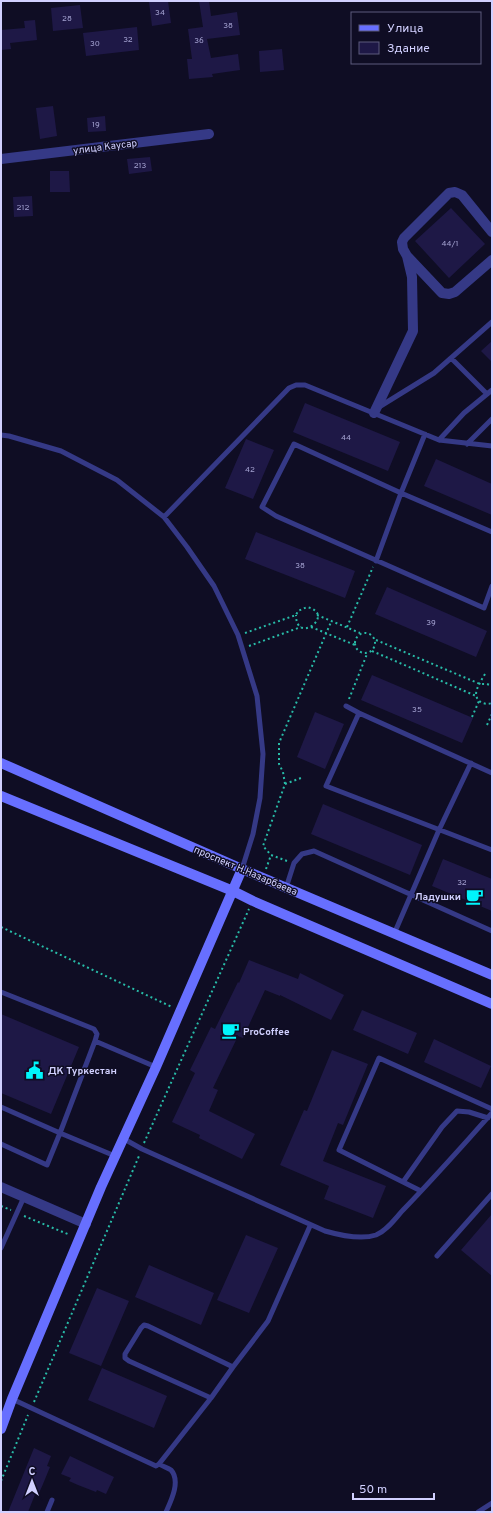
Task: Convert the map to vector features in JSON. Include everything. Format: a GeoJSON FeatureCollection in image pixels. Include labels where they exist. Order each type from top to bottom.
{"type":"FeatureCollection","features":[{"type":"Feature","properties":{"kind":"main road","name":"проспект Н.Назарбаева"},"geometry":{"type":"LineString","coordinates":[[1,763],[286,888],[492,974]]}},
{"type":"Feature","properties":{"kind":"main road"},"geometry":{"type":"LineString","coordinates":[[1,796],[233,891],[492,1004]]}},
{"type":"Feature","properties":{"kind":"main road"},"geometry":{"type":"LineString","coordinates":[[1,1428],[101,1187],[156,1067],[242,869]]}},
{"type":"Feature","properties":{"kind":"street","name":"улица Каусар"},"geometry":{"type":"LineString","coordinates":[[1,159],[209,134]]}},
{"type":"Feature","properties":{"kind":"street"},"geometry":{"type":"LineString","coordinates":[[492,232],[462,195],[455,192],[449,193],[404,238],[402,242],[403,249],[407,256],[442,293],[449,294],[454,292],[492,260]]}},
{"type":"Feature","properties":{"kind":"street"},"geometry":{"type":"LineString","coordinates":[[376,410],[413,331],[412,277],[407,256]]}},
{"type":"Feature","properties":{"kind":"street"},"geometry":{"type":"LineString","coordinates":[[1,1187],[86,1224]]}},
{"type":"Feature","properties":{"kind":"lane"},"geometry":{"type":"LineString","coordinates":[[376,410],[434,373],[492,322]]}},
{"type":"Feature","properties":{"kind":"lane"},"geometry":{"type":"LineString","coordinates":[[452,358],[487,394]]}},
{"type":"Feature","properties":{"kind":"lane"},"geometry":{"type":"LineString","coordinates":[[164,517],[289,388],[296,385],[305,385],[376,410],[439,440],[492,446]]}},
{"type":"Feature","properties":{"kind":"lane"},"geometry":{"type":"LineString","coordinates":[[439,440],[464,413],[492,390]]}},
{"type":"Feature","properties":{"kind":"lane"},"geometry":{"type":"LineString","coordinates":[[467,444],[491,422]]}},
{"type":"Feature","properties":{"kind":"lane"},"geometry":{"type":"LineString","coordinates":[[376,561],[401,492],[425,434]]}},
{"type":"Feature","properties":{"kind":"lane"},"geometry":{"type":"LineString","coordinates":[[1,435],[61,451],[117,480],[164,517],[214,586],[238,635],[257,696],[263,754],[260,798],[242,869]]}},
{"type":"Feature","properties":{"kind":"lane"},"geometry":{"type":"LineString","coordinates":[[492,532],[294,444],[262,507],[276,516],[484,608],[492,586]]}},
{"type":"Feature","properties":{"kind":"lane"},"geometry":{"type":"LineString","coordinates":[[346,706],[492,773]]}},
{"type":"Feature","properties":{"kind":"lane"},"geometry":{"type":"LineString","coordinates":[[359,713],[326,786],[492,850]]}},
{"type":"Feature","properties":{"kind":"lane"},"geometry":{"type":"LineString","coordinates":[[394,934],[439,830],[471,763]]}},
{"type":"Feature","properties":{"kind":"lane"},"geometry":{"type":"LineString","coordinates":[[286,888],[294,863],[302,854],[314,851],[492,931]]}},
{"type":"Feature","properties":{"kind":"lane"},"geometry":{"type":"LineString","coordinates":[[1,992],[94,1029],[97,1034],[60,1133],[46,1165],[1,1144]]}},
{"type":"Feature","properties":{"kind":"lane"},"geometry":{"type":"LineString","coordinates":[[95,1041],[156,1067]]}},
{"type":"Feature","properties":{"kind":"lane"},"geometry":{"type":"LineString","coordinates":[[421,1192],[339,1150],[379,1058],[492,1109]]}},
{"type":"Feature","properties":{"kind":"lane"},"geometry":{"type":"LineString","coordinates":[[1,1107],[116,1157]]}},
{"type":"Feature","properties":{"kind":"lane"},"geometry":{"type":"LineString","coordinates":[[403,1182],[442,1127],[457,1111],[469,1112],[488,1118]]}},
{"type":"Feature","properties":{"kind":"lane"},"geometry":{"type":"LineString","coordinates":[[124,1139],[310,1226],[342,1236],[374,1235],[383,1231],[421,1192],[492,1113]]}},
{"type":"Feature","properties":{"kind":"lane"},"geometry":{"type":"LineString","coordinates":[[437,1256],[492,1194]]}},
{"type":"Feature","properties":{"kind":"lane"},"geometry":{"type":"LineString","coordinates":[[1,1248],[24,1197]]}},
{"type":"Feature","properties":{"kind":"lane"},"geometry":{"type":"LineString","coordinates":[[12,1399],[155,1466],[159,1464],[268,1322],[310,1226]]}},
{"type":"Feature","properties":{"kind":"lane"},"geometry":{"type":"LineString","coordinates":[[211,1398],[129,1361],[126,1358],[125,1354],[141,1328],[144,1325],[148,1326],[233,1367]]}},
{"type":"Feature","properties":{"kind":"lane"},"geometry":{"type":"LineString","coordinates":[[159,1464],[171,1470],[175,1479],[175,1493],[166,1512]]}},
{"type":"Feature","properties":{"kind":"lane"},"geometry":{"type":"LineString","coordinates":[[46,1512],[52,1500]]}},
{"type":"Feature","properties":{"kind":"lane"},"geometry":{"type":"LineString","coordinates":[[478,1512],[492,1503]]}},
{"type":"Feature","properties":{"kind":"path"},"geometry":{"type":"LineString","coordinates":[[347,627],[376,561]]}},
{"type":"Feature","properties":{"kind":"path"},"geometry":{"type":"LineString","coordinates":[[238,635],[296,615],[298,611],[307,607],[311,608],[317,615],[331,622],[361,633]]}},
{"type":"Feature","properties":{"kind":"path"},"geometry":{"type":"LineString","coordinates":[[296,615],[296,620],[302,627]]}},
{"type":"Feature","properties":{"kind":"path"},"geometry":{"type":"LineString","coordinates":[[311,627],[317,620],[317,615]]}},
{"type":"Feature","properties":{"kind":"path"},"geometry":{"type":"LineString","coordinates":[[294,863],[271,855],[263,846],[285,784],[283,772],[279,764],[279,743],[331,622]]}},
{"type":"Feature","properties":{"kind":"path"},"geometry":{"type":"LineString","coordinates":[[242,648],[302,627],[311,627],[355,645]]}},
{"type":"Feature","properties":{"kind":"path"},"geometry":{"type":"LineString","coordinates":[[367,654],[361,653],[356,649],[355,645],[356,637],[361,633],[367,632],[376,640],[480,684],[492,686]]}},
{"type":"Feature","properties":{"kind":"path"},"geometry":{"type":"LineString","coordinates":[[346,706],[367,654],[376,646],[376,640]]}},
{"type":"Feature","properties":{"kind":"path"},"geometry":{"type":"LineString","coordinates":[[372,651],[476,696],[479,701],[485,704],[492,703]]}},
{"type":"Feature","properties":{"kind":"path"},"geometry":{"type":"LineString","coordinates":[[476,696],[477,690],[485,674]]}},
{"type":"Feature","properties":{"kind":"path"},"geometry":{"type":"LineString","coordinates":[[472,716],[479,701]]}},
{"type":"Feature","properties":{"kind":"path"},"geometry":{"type":"LineString","coordinates":[[487,725],[492,714]]}},
{"type":"Feature","properties":{"kind":"path"},"geometry":{"type":"LineString","coordinates":[[285,784],[301,778]]}},
{"type":"Feature","properties":{"kind":"path"},"geometry":{"type":"LineString","coordinates":[[263,878],[271,855]]}},
{"type":"Feature","properties":{"kind":"path"},"geometry":{"type":"LineString","coordinates":[[1,1481],[142,1148],[253,900]]}},
{"type":"Feature","properties":{"kind":"path"},"geometry":{"type":"LineString","coordinates":[[1,927],[180,1011]]}},
{"type":"Feature","properties":{"kind":"path"},"geometry":{"type":"LineString","coordinates":[[1,1206],[80,1240]]}},
{"type":"Feature","properties":{"kind":"building"},"geometry":{"type":"Polygon","coordinates":[[[168,1],[171,23],[152,26],[149,2],[168,1]]]}},
{"type":"Feature","properties":{"kind":"building"},"geometry":{"type":"Polygon","coordinates":[[[199,1],[209,1],[211,16],[237,12],[240,35],[207,39],[211,58],[238,54],[240,70],[212,74],[213,77],[189,79],[187,59],[192,59],[188,29],[203,27],[199,1]]]}},
{"type":"Feature","properties":{"kind":"building"},"geometry":{"type":"Polygon","coordinates":[[[80,5],[83,28],[53,31],[51,8],[80,5]]]}},
{"type":"Feature","properties":{"kind":"building"},"geometry":{"type":"Polygon","coordinates":[[[35,20],[37,40],[10,43],[11,49],[1,50],[1,30],[25,28],[24,21],[35,20]]]}},
{"type":"Feature","properties":{"kind":"building"},"geometry":{"type":"Polygon","coordinates":[[[137,27],[139,50],[86,56],[83,33],[137,27]]]}},
{"type":"Feature","properties":{"kind":"building"},"geometry":{"type":"Polygon","coordinates":[[[282,49],[284,70],[260,72],[259,51],[282,49]]]}},
{"type":"Feature","properties":{"kind":"building"},"geometry":{"type":"Polygon","coordinates":[[[53,106],[57,136],[40,139],[36,108],[53,106]]]}},
{"type":"Feature","properties":{"kind":"building"},"geometry":{"type":"Polygon","coordinates":[[[105,116],[106,131],[88,132],[87,118],[105,116]]]}},
{"type":"Feature","properties":{"kind":"building"},"geometry":{"type":"Polygon","coordinates":[[[150,157],[152,171],[129,174],[127,159],[150,157]]]}},
{"type":"Feature","properties":{"kind":"building"},"geometry":{"type":"Polygon","coordinates":[[[50,171],[69,171],[70,192],[50,192],[50,171]]]}},
{"type":"Feature","properties":{"kind":"building"},"geometry":{"type":"Polygon","coordinates":[[[32,196],[33,216],[14,217],[13,197],[32,196]]]}},
{"type":"Feature","properties":{"kind":"building"},"geometry":{"type":"Polygon","coordinates":[[[451,208],[485,244],[449,278],[415,241],[451,208]]]}},
{"type":"Feature","properties":{"kind":"building"},"geometry":{"type":"Polygon","coordinates":[[[492,341],[492,362],[481,351],[492,341]]]}},
{"type":"Feature","properties":{"kind":"building"},"geometry":{"type":"Polygon","coordinates":[[[305,403],[400,442],[388,471],[293,432],[305,403]]]}},
{"type":"Feature","properties":{"kind":"building"},"geometry":{"type":"Polygon","coordinates":[[[246,439],[274,450],[253,499],[225,488],[246,439]]]}},
{"type":"Feature","properties":{"kind":"building"},"geometry":{"type":"Polygon","coordinates":[[[436,459],[492,484],[492,515],[424,486],[436,459]]]}},
{"type":"Feature","properties":{"kind":"building"},"geometry":{"type":"Polygon","coordinates":[[[256,532],[355,571],[345,598],[245,559],[256,532]]]}},
{"type":"Feature","properties":{"kind":"building"},"geometry":{"type":"Polygon","coordinates":[[[387,587],[487,631],[476,657],[375,614],[387,587]]]}},
{"type":"Feature","properties":{"kind":"building"},"geometry":{"type":"Polygon","coordinates":[[[372,675],[473,718],[462,743],[361,700],[372,675]]]}},
{"type":"Feature","properties":{"kind":"building"},"geometry":{"type":"Polygon","coordinates":[[[315,712],[344,724],[325,769],[297,757],[315,712]]]}},
{"type":"Feature","properties":{"kind":"building"},"geometry":{"type":"Polygon","coordinates":[[[323,804],[422,845],[410,875],[311,834],[323,804]]]}},
{"type":"Feature","properties":{"kind":"building"},"geometry":{"type":"Polygon","coordinates":[[[443,859],[492,879],[492,911],[432,886],[443,859]]]}},
{"type":"Feature","properties":{"kind":"building"},"geometry":{"type":"Polygon","coordinates":[[[249,960],[298,979],[300,973],[344,995],[331,1020],[280,995],[265,990],[243,1038],[238,1036],[213,1088],[218,1090],[209,1111],[255,1134],[242,1159],[199,1138],[200,1135],[172,1122],[195,1073],[190,1070],[211,1027],[215,1029],[249,960]]]}},
{"type":"Feature","properties":{"kind":"building"},"geometry":{"type":"Polygon","coordinates":[[[362,1010],[417,1033],[408,1054],[353,1030],[362,1010]]]}},
{"type":"Feature","properties":{"kind":"building","name":"ДК Туркестан"},"geometry":{"type":"Polygon","coordinates":[[[1,1014],[79,1047],[51,1114],[1,1093],[1,1014]]]}},
{"type":"Feature","properties":{"kind":"building"},"geometry":{"type":"Polygon","coordinates":[[[434,1039],[491,1066],[481,1088],[424,1062],[434,1039]]]}},
{"type":"Feature","properties":{"kind":"building"},"geometry":{"type":"Polygon","coordinates":[[[332,1050],[368,1064],[343,1125],[338,1123],[323,1161],[386,1186],[373,1218],[324,1199],[329,1186],[280,1165],[304,1110],[307,1111],[332,1050]]]}},
{"type":"Feature","properties":{"kind":"building"},"geometry":{"type":"Polygon","coordinates":[[[492,1214],[492,1276],[461,1250],[492,1214]]]}},
{"type":"Feature","properties":{"kind":"building"},"geometry":{"type":"Polygon","coordinates":[[[246,1235],[278,1248],[249,1313],[217,1300],[246,1235]]]}},
{"type":"Feature","properties":{"kind":"building"},"geometry":{"type":"Polygon","coordinates":[[[149,1265],[214,1293],[201,1325],[135,1297],[149,1265]]]}},
{"type":"Feature","properties":{"kind":"building"},"geometry":{"type":"Polygon","coordinates":[[[97,1288],[129,1301],[101,1366],[69,1353],[97,1288]]]}},
{"type":"Feature","properties":{"kind":"building"},"geometry":{"type":"Polygon","coordinates":[[[102,1368],[167,1396],[154,1428],[88,1400],[102,1368]]]}},
{"type":"Feature","properties":{"kind":"building"},"geometry":{"type":"Polygon","coordinates":[[[34,1448],[51,1456],[47,1466],[50,1467],[39,1493],[36,1492],[28,1512],[8,1512],[34,1448]]]}},
{"type":"Feature","properties":{"kind":"building"},"geometry":{"type":"Polygon","coordinates":[[[70,1456],[114,1477],[106,1494],[97,1490],[96,1492],[69,1481],[71,1478],[61,1474],[70,1456]]]}},
{"type":"Feature","properties":{"kind":"place","name":"Ладушки"},"geometry":{"type":"Point","coordinates":[474,896]}},
{"type":"Feature","properties":{"kind":"place","name":"ProCoffee"},"geometry":{"type":"Point","coordinates":[230,1031]}},
{"type":"Feature","properties":{"kind":"place","name":"ДК Туркестан"},"geometry":{"type":"Point","coordinates":[35,1070]}}]}
